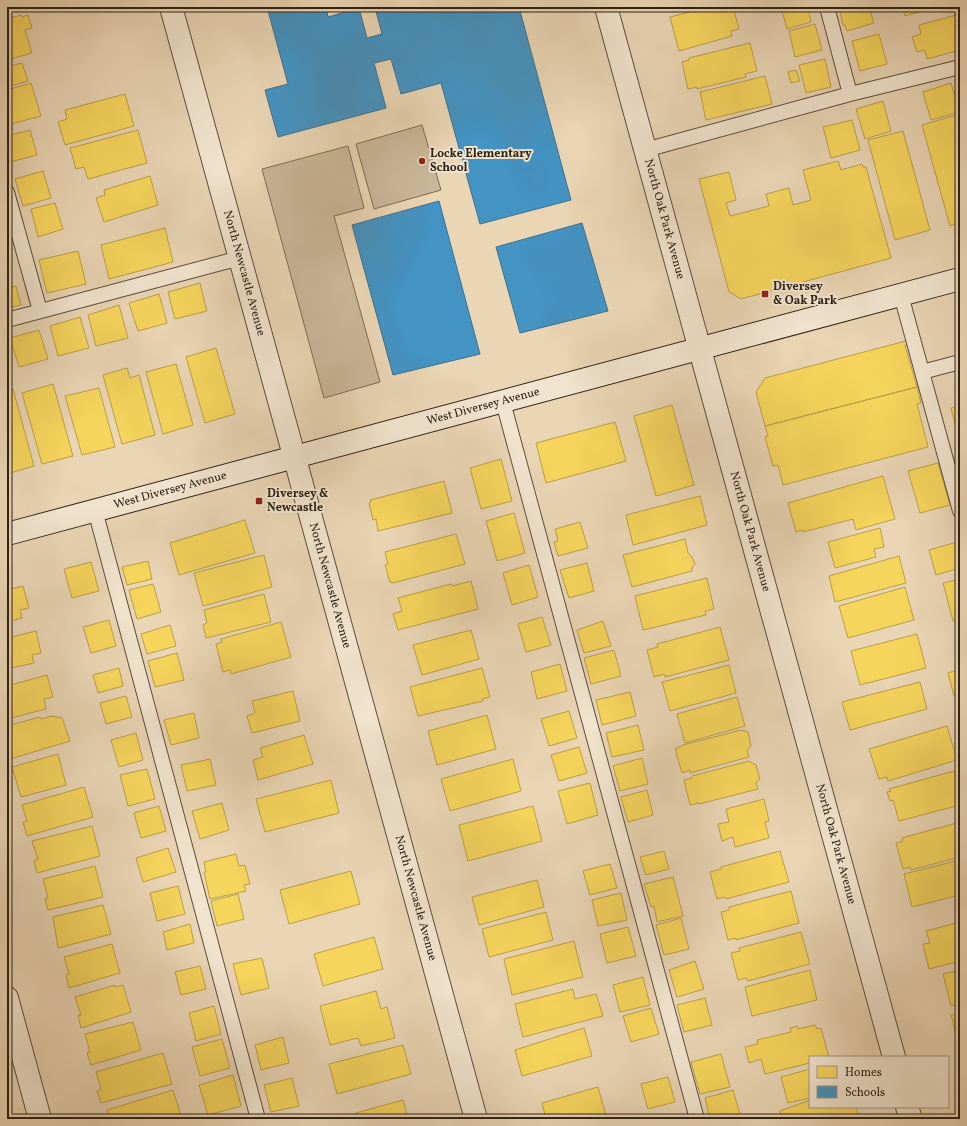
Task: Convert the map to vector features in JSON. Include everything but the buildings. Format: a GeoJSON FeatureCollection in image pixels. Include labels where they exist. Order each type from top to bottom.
{"type":"FeatureCollection","features":[{"type":"Feature","properties":{"kind":"street","name":"North Newcastle Avenue"},"geometry":{"type":"LineString","coordinates":[[171,7],[476,1119]]}},
{"type":"Feature","properties":{"kind":"street","name":"North Oak Park Avenue"},"geometry":{"type":"LineString","coordinates":[[606,7],[894,1056]]}},
{"type":"Feature","properties":{"kind":"street","name":"West Diversey Avenue"},"geometry":{"type":"LineString","coordinates":[[7,534],[960,279]]}},
{"type":"Feature","properties":{"kind":"street"},"geometry":{"type":"LineString","coordinates":[[7,998],[40,1119]]}},
{"type":"Feature","properties":{"kind":"street"},"geometry":{"type":"LineString","coordinates":[[907,1108],[911,1119]]}},
{"type":"Feature","properties":{"kind":"lane"},"geometry":{"type":"LineString","coordinates":[[826,7],[850,94]]}},
{"type":"Feature","properties":{"kind":"lane"},"geometry":{"type":"LineString","coordinates":[[645,150],[850,94],[960,67]]}},
{"type":"Feature","properties":{"kind":"lane"},"geometry":{"type":"LineString","coordinates":[[7,192],[40,311]]}},
{"type":"Feature","properties":{"kind":"lane"},"geometry":{"type":"LineString","coordinates":[[7,320],[240,258]]}},
{"type":"Feature","properties":{"kind":"lane"},"geometry":{"type":"LineString","coordinates":[[901,295],[960,512]]}},
{"type":"Feature","properties":{"kind":"lane"},"geometry":{"type":"LineString","coordinates":[[922,372],[960,362]]}},
{"type":"Feature","properties":{"kind":"lane"},"geometry":{"type":"LineString","coordinates":[[502,402],[697,1119]]}},
{"type":"Feature","properties":{"kind":"lane"},"geometry":{"type":"LineString","coordinates":[[95,510],[258,1119]]}},
{"type":"Feature","properties":{"kind":"shaded area"},"geometry":{"type":"Polygon","coordinates":[[[422,125],[441,190],[374,209],[356,144],[422,125]]]}},
{"type":"Feature","properties":{"kind":"shaded area"},"geometry":{"type":"Polygon","coordinates":[[[348,146],[364,208],[334,216],[380,382],[324,398],[262,169],[348,146]]]}},
{"type":"Feature","properties":{"kind":"place","name":"Locke Elementary School"},"geometry":{"type":"Point","coordinates":[422,161]}},
{"type":"Feature","properties":{"kind":"place","name":"Diversey & Oak Park"},"geometry":{"type":"Point","coordinates":[765,294]}},
{"type":"Feature","properties":{"kind":"place","name":"Diversey & Newcastle"},"geometry":{"type":"Point","coordinates":[259,501]}}]}
